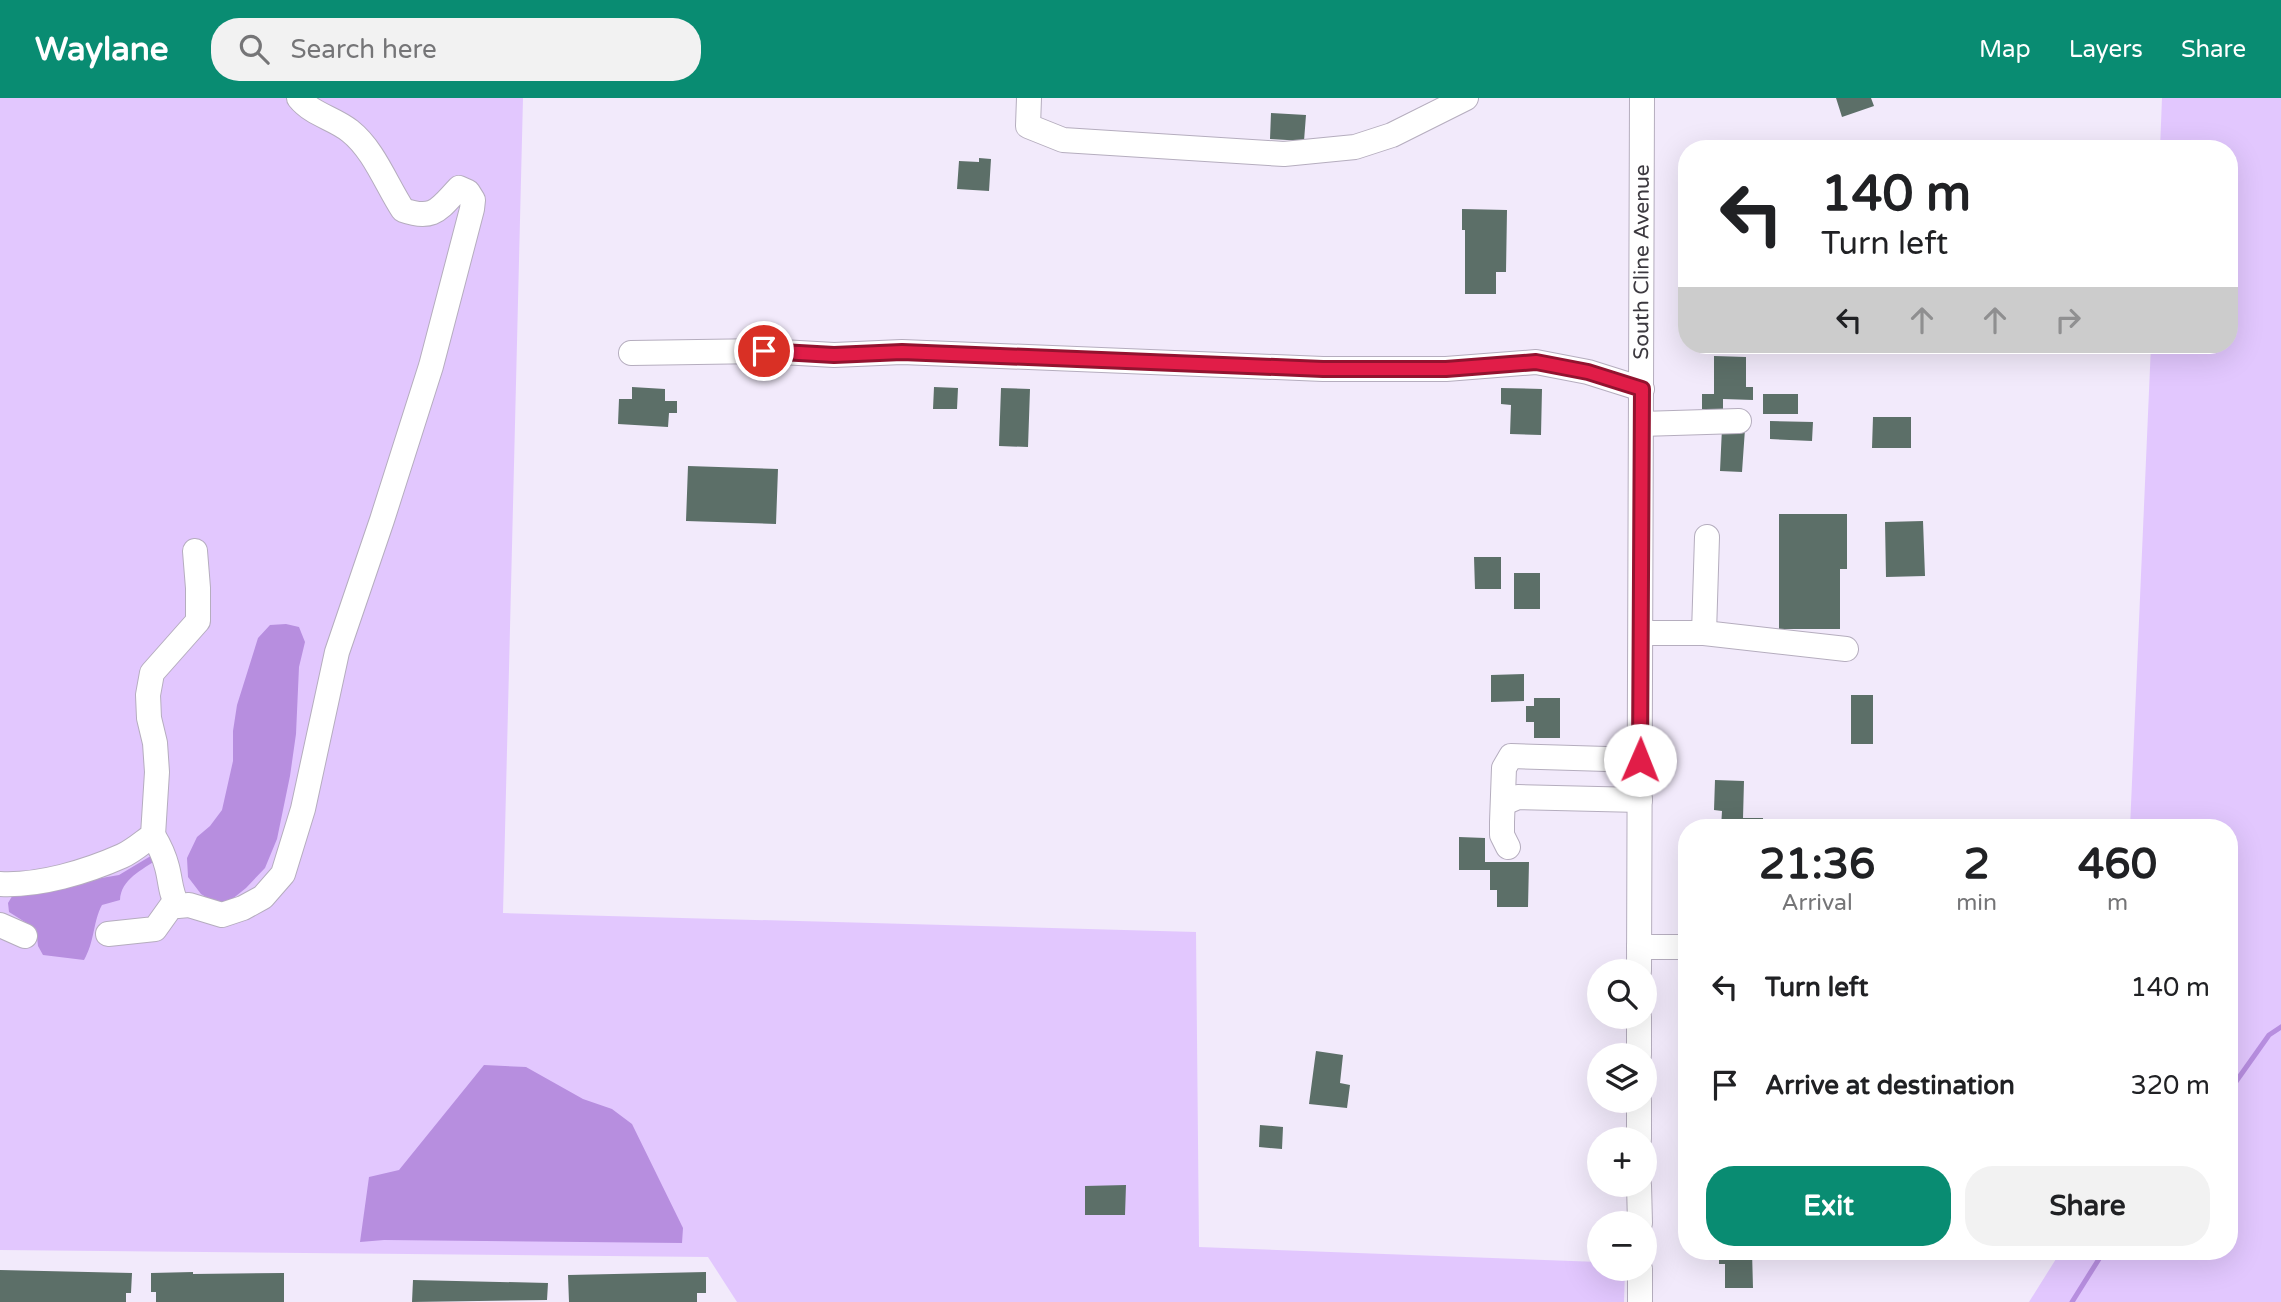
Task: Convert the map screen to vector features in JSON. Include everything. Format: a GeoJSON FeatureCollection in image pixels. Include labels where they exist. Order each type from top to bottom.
{"type":"FeatureCollection","features":[{"type":"Feature","properties":{"kind":"street"},"geometry":{"type":"LineString","coordinates":[[195,551],[198,621],[152,673],[148,695],[156,763],[153,835],[168,869],[172,897],[178,906],[189,905],[222,915],[263,897],[283,874],[303,809],[337,652],[431,366],[473,200],[468,192],[459,188],[444,206],[430,214],[419,215],[403,210],[367,149],[349,130],[306,107],[299,98]]}},
{"type":"Feature","properties":{"kind":"street"},"geometry":{"type":"LineString","coordinates":[[1029,98],[1028,126],[1063,140],[1284,154],[1355,147],[1392,135],[1465,98]]}},
{"type":"Feature","properties":{"kind":"street","name":"South Cline Avenue"},"geometry":{"type":"LineString","coordinates":[[1639,959],[1642,98]]}},
{"type":"Feature","properties":{"kind":"street"},"geometry":{"type":"LineString","coordinates":[[631,353],[764,351],[834,355],[902,352],[1323,369],[1446,369],[1536,362],[1588,372],[1642,389]]}},
{"type":"Feature","properties":{"kind":"street"},"geometry":{"type":"LineString","coordinates":[[1641,424],[1739,421]]}},
{"type":"Feature","properties":{"kind":"street"},"geometry":{"type":"LineString","coordinates":[[1704,633],[1707,537]]}},
{"type":"Feature","properties":{"kind":"street"},"geometry":{"type":"LineString","coordinates":[[1641,633],[1704,633],[1846,649]]}},
{"type":"Feature","properties":{"kind":"street"},"geometry":{"type":"LineString","coordinates":[[1508,847],[1502,835],[1504,768],[1511,756],[1640,760]]}},
{"type":"Feature","properties":{"kind":"street"},"geometry":{"type":"LineString","coordinates":[[1504,803],[1518,797],[1640,800]]}},
{"type":"Feature","properties":{"kind":"street"},"geometry":{"type":"LineString","coordinates":[[0,884],[48,881],[124,855],[153,835]]}},
{"type":"Feature","properties":{"kind":"street"},"geometry":{"type":"LineString","coordinates":[[108,934],[155,929],[175,901]]}},
{"type":"Feature","properties":{"kind":"street"},"geometry":{"type":"LineString","coordinates":[[0,925],[25,936]]}},
{"type":"Feature","properties":{"kind":"street"},"geometry":{"type":"LineString","coordinates":[[1639,959],[1678,949]]}},
{"type":"Feature","properties":{"kind":"street"},"geometry":{"type":"LineString","coordinates":[[1640,1281],[1640,1302]]}},
{"type":"Feature","properties":{"kind":"shaded area"},"geometry":{"type":"Polygon","coordinates":[[[0,98],[523,98],[503,913],[1196,932],[1199,1247],[1587,1262],[1587,1281],[1625,1281],[1624,1302],[737,1302],[708,1257],[0,1250],[0,98]]]}},
{"type":"Feature","properties":{"kind":"shaded area"},"geometry":{"type":"Polygon","coordinates":[[[2162,98],[2281,98],[2281,1302],[2029,1302],[2055,1260],[2238,1260],[2238,819],[2130,819],[2151,354],[2238,354],[2238,140],[2160,140],[2162,98]]]}},
{"type":"Feature","properties":{"kind":"shaded area"},"geometry":{"type":"Polygon","coordinates":[[[270,625],[299,627],[305,642],[299,667],[296,734],[277,839],[265,868],[231,900],[217,904],[201,894],[188,877],[187,858],[197,837],[222,810],[233,761],[233,731],[237,705],[258,638],[270,625]]]}},
{"type":"Feature","properties":{"kind":"shaded area"},"geometry":{"type":"Polygon","coordinates":[[[154,854],[158,859],[128,881],[120,900],[102,905],[84,960],[43,955],[38,946],[36,929],[9,912],[8,903],[14,893],[119,875],[154,854]]]}},
{"type":"Feature","properties":{"kind":"shaded area"},"geometry":{"type":"Polygon","coordinates":[[[484,1065],[526,1067],[583,1099],[612,1109],[632,1124],[683,1228],[682,1243],[360,1242],[369,1177],[399,1170],[484,1065]]]}},
{"type":"Feature","properties":{"kind":"building"},"geometry":{"type":"Polygon","coordinates":[[[1836,98],[1871,98],[1874,106],[1842,117],[1836,98]]]}},
{"type":"Feature","properties":{"kind":"building"},"geometry":{"type":"Polygon","coordinates":[[[1271,113],[1306,115],[1304,141],[1270,139],[1271,113]]]}},
{"type":"Feature","properties":{"kind":"building"},"geometry":{"type":"Polygon","coordinates":[[[979,158],[991,159],[989,191],[957,189],[959,161],[979,162],[979,158]]]}},
{"type":"Feature","properties":{"kind":"building"},"geometry":{"type":"Polygon","coordinates":[[[1462,209],[1507,210],[1506,272],[1496,272],[1496,294],[1465,294],[1465,230],[1462,230],[1462,209]]]}},
{"type":"Feature","properties":{"kind":"building"},"geometry":{"type":"Polygon","coordinates":[[[1714,356],[1746,357],[1746,387],[1753,387],[1753,400],[1723,399],[1723,409],[1702,409],[1702,394],[1714,394],[1714,356]]]}},
{"type":"Feature","properties":{"kind":"building"},"geometry":{"type":"Polygon","coordinates":[[[632,387],[665,389],[665,401],[677,401],[677,413],[669,413],[668,427],[618,424],[619,399],[632,399],[632,387]]]}},
{"type":"Feature","properties":{"kind":"building"},"geometry":{"type":"Polygon","coordinates":[[[934,387],[958,388],[957,409],[933,409],[934,387]]]}},
{"type":"Feature","properties":{"kind":"building"},"geometry":{"type":"Polygon","coordinates":[[[1001,388],[1030,389],[1028,447],[999,446],[1001,388]]]}},
{"type":"Feature","properties":{"kind":"building"},"geometry":{"type":"Polygon","coordinates":[[[1501,388],[1542,389],[1541,435],[1510,434],[1511,405],[1501,404],[1501,388]]]}},
{"type":"Feature","properties":{"kind":"building"},"geometry":{"type":"Polygon","coordinates":[[[1763,394],[1798,394],[1798,414],[1763,414],[1763,394]]]}},
{"type":"Feature","properties":{"kind":"building"},"geometry":{"type":"Polygon","coordinates":[[[1873,417],[1911,417],[1911,448],[1872,448],[1873,417]]]}},
{"type":"Feature","properties":{"kind":"building"},"geometry":{"type":"Polygon","coordinates":[[[1770,421],[1813,422],[1812,441],[1770,439],[1770,421]]]}},
{"type":"Feature","properties":{"kind":"building"},"geometry":{"type":"Polygon","coordinates":[[[1722,428],[1745,429],[1742,472],[1720,471],[1722,428]]]}},
{"type":"Feature","properties":{"kind":"building"},"geometry":{"type":"Polygon","coordinates":[[[688,466],[778,469],[776,524],[686,521],[688,466]]]}},
{"type":"Feature","properties":{"kind":"building"},"geometry":{"type":"Polygon","coordinates":[[[1779,514],[1847,514],[1847,569],[1840,569],[1840,629],[1779,629],[1779,514]]]}},
{"type":"Feature","properties":{"kind":"building"},"geometry":{"type":"Polygon","coordinates":[[[1923,521],[1925,576],[1886,577],[1885,522],[1923,521]]]}},
{"type":"Feature","properties":{"kind":"building"},"geometry":{"type":"Polygon","coordinates":[[[1474,557],[1501,557],[1501,589],[1475,589],[1474,557]]]}},
{"type":"Feature","properties":{"kind":"building"},"geometry":{"type":"Polygon","coordinates":[[[1514,573],[1540,573],[1540,609],[1514,609],[1514,573]]]}},
{"type":"Feature","properties":{"kind":"building"},"geometry":{"type":"Polygon","coordinates":[[[1524,674],[1524,701],[1491,702],[1491,675],[1524,674]]]}},
{"type":"Feature","properties":{"kind":"building"},"geometry":{"type":"Polygon","coordinates":[[[1851,695],[1873,695],[1873,744],[1851,744],[1851,695]]]}},
{"type":"Feature","properties":{"kind":"building"},"geometry":{"type":"Polygon","coordinates":[[[1534,698],[1560,698],[1560,738],[1534,738],[1534,722],[1526,722],[1526,706],[1534,706],[1534,698]]]}},
{"type":"Feature","properties":{"kind":"building"},"geometry":{"type":"Polygon","coordinates":[[[1715,780],[1744,781],[1743,818],[1763,819],[1722,819],[1722,811],[1714,810],[1715,780]]]}},
{"type":"Feature","properties":{"kind":"building"},"geometry":{"type":"Polygon","coordinates":[[[1459,837],[1485,838],[1485,862],[1529,862],[1528,907],[1497,907],[1497,890],[1490,890],[1490,870],[1459,870],[1459,837]]]}},
{"type":"Feature","properties":{"kind":"building"},"geometry":{"type":"Polygon","coordinates":[[[1316,1051],[1343,1055],[1340,1083],[1350,1085],[1347,1108],[1309,1104],[1316,1051]]]}},
{"type":"Feature","properties":{"kind":"building"},"geometry":{"type":"Polygon","coordinates":[[[1260,1125],[1283,1127],[1282,1149],[1259,1147],[1260,1125]]]}},
{"type":"Feature","properties":{"kind":"building"},"geometry":{"type":"Polygon","coordinates":[[[1126,1185],[1125,1215],[1085,1215],[1085,1186],[1126,1185]]]}},
{"type":"Feature","properties":{"kind":"building"},"geometry":{"type":"Polygon","coordinates":[[[1719,1260],[1752,1260],[1753,1288],[1725,1288],[1725,1264],[1719,1264],[1719,1260]]]}},
{"type":"Feature","properties":{"kind":"building"},"geometry":{"type":"Polygon","coordinates":[[[0,1270],[132,1273],[131,1293],[126,1293],[126,1302],[0,1302],[0,1270]]]}},
{"type":"Feature","properties":{"kind":"building"},"geometry":{"type":"Polygon","coordinates":[[[706,1272],[706,1293],[697,1293],[697,1302],[569,1302],[568,1275],[706,1272]]]}},
{"type":"Feature","properties":{"kind":"building"},"geometry":{"type":"Polygon","coordinates":[[[151,1273],[284,1273],[284,1302],[156,1302],[156,1292],[151,1292],[151,1273]]]}},
{"type":"Feature","properties":{"kind":"building"},"geometry":{"type":"Polygon","coordinates":[[[413,1280],[548,1283],[547,1300],[412,1302],[413,1280]]]}},
{"type":"Feature","properties":{"kind":"waterway"},"geometry":{"type":"LineString","coordinates":[[2238,1079],[2269,1035],[2281,1027]]}},
{"type":"Feature","properties":{"kind":"waterway"},"geometry":{"type":"LineString","coordinates":[[2072,1302],[2098,1260]]}},
{"type":"Feature","properties":{"kind":"route"},"geometry":{"type":"LineString","coordinates":[[764,351],[834,355],[902,352],[1323,369],[1446,369],[1536,362],[1588,372],[1642,389],[1640,760]]}}]}
